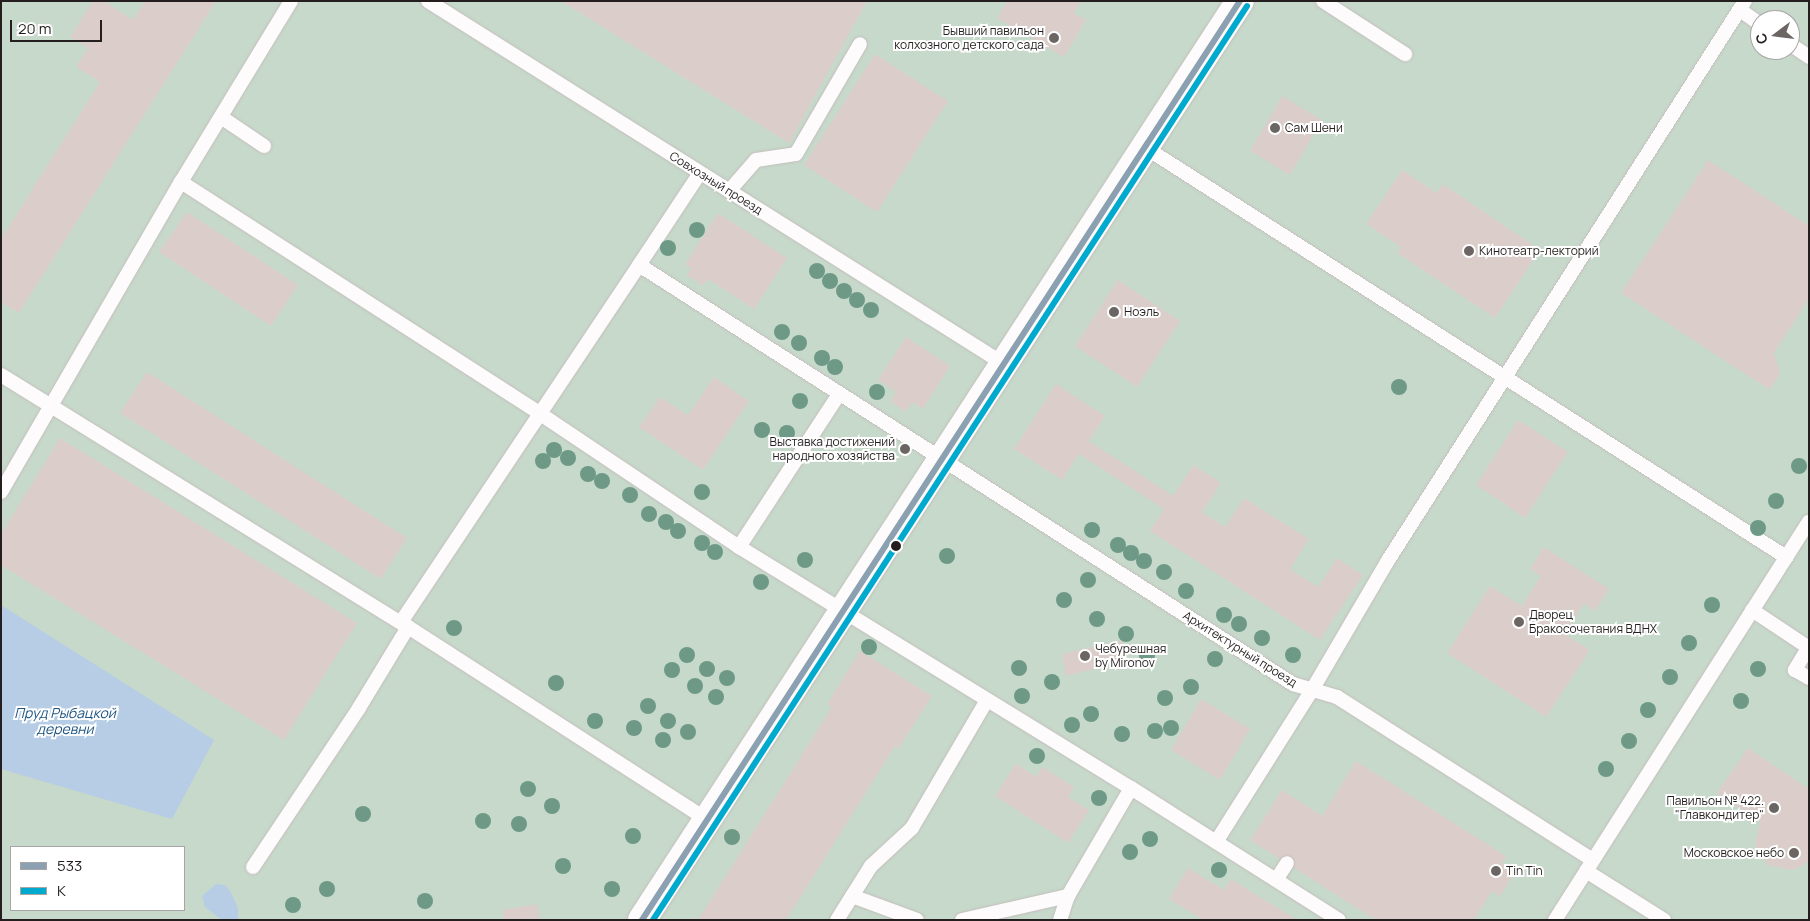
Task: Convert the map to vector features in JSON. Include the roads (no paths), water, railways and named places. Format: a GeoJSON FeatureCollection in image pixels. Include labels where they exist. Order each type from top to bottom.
{"type":"FeatureCollection","features":[{"type":"Feature","properties":{"kind":"street"},"geometry":{"type":"LineString","coordinates":[[642,920],[1240,1]]}},
{"type":"Feature","properties":{"kind":"lane"},"geometry":{"type":"LineString","coordinates":[[1,492],[181,182],[291,1]]}},
{"type":"Feature","properties":{"kind":"lane","name":"Совхозный проезд"},"geometry":{"type":"LineString","coordinates":[[428,1],[1004,364]]}},
{"type":"Feature","properties":{"kind":"lane"},"geometry":{"type":"LineString","coordinates":[[1323,1],[1405,54]]}},
{"type":"Feature","properties":{"kind":"lane"},"geometry":{"type":"LineString","coordinates":[[1216,842],[1312,690],[1387,562],[1742,6]]}},
{"type":"Feature","properties":{"kind":"lane"},"geometry":{"type":"LineString","coordinates":[[729,191],[756,160],[796,154],[860,44]]}},
{"type":"Feature","properties":{"kind":"lane"},"geometry":{"type":"LineString","coordinates":[[221,118],[264,146]]}},
{"type":"Feature","properties":{"kind":"lane"},"geometry":{"type":"LineString","coordinates":[[1146,148],[1786,557]]}},
{"type":"Feature","properties":{"kind":"lane"},"geometry":{"type":"LineString","coordinates":[[253,867],[359,708],[405,625],[539,413],[700,173]]}},
{"type":"Feature","properties":{"kind":"lane"},"geometry":{"type":"LineString","coordinates":[[181,182],[539,413],[739,547],[1131,788],[1339,920]]}},
{"type":"Feature","properties":{"kind":"lane","name":"Архитектурный проезд"},"geometry":{"type":"LineString","coordinates":[[639,266],[1293,684],[1337,697],[1590,866],[1664,920]]}},
{"type":"Feature","properties":{"kind":"lane"},"geometry":{"type":"LineString","coordinates":[[1,374],[405,625],[708,820]]}},
{"type":"Feature","properties":{"kind":"lane"},"geometry":{"type":"LineString","coordinates":[[739,547],[839,394]]}},
{"type":"Feature","properties":{"kind":"lane"},"geometry":{"type":"LineString","coordinates":[[1555,920],[1809,522]]}},
{"type":"Feature","properties":{"kind":"lane"},"geometry":{"type":"LineString","coordinates":[[1752,610],[1809,648],[1795,670],[1809,678]]}},
{"type":"Feature","properties":{"kind":"lane"},"geometry":{"type":"LineString","coordinates":[[837,920],[871,866],[912,828],[988,700]]}},
{"type":"Feature","properties":{"kind":"lane"},"geometry":{"type":"LineString","coordinates":[[1060,920],[1068,896],[1131,788]]}},
{"type":"Feature","properties":{"kind":"lane"},"geometry":{"type":"LineString","coordinates":[[1276,880],[1287,863]]}},
{"type":"Feature","properties":{"kind":"lane"},"geometry":{"type":"LineString","coordinates":[[852,896],[917,920]]}},
{"type":"Feature","properties":{"kind":"lane"},"geometry":{"type":"LineString","coordinates":[[962,920],[1068,896]]}},
{"type":"Feature","properties":{"kind":"water","name":"Пруд Рыбацкой деревни"},"geometry":{"type":"Polygon","coordinates":[[[1,605],[214,740],[172,819],[1,769],[1,605]]]}},
{"type":"Feature","properties":{"kind":"water"},"geometry":{"type":"Polygon","coordinates":[[[216,884],[225,885],[230,891],[238,908],[238,920],[222,920],[205,907],[202,896],[216,884]]]}},
{"type":"Feature","properties":{"kind":"place","name":"Бывший павильон колхозного детского сада"},"geometry":{"type":"Point","coordinates":[1054,38]}},
{"type":"Feature","properties":{"kind":"place","name":"Сам Шени"},"geometry":{"type":"Point","coordinates":[1275,128]}},
{"type":"Feature","properties":{"kind":"place","name":"Кинотеатр-лекторий"},"geometry":{"type":"Point","coordinates":[1469,251]}},
{"type":"Feature","properties":{"kind":"place","name":"Ноэль"},"geometry":{"type":"Point","coordinates":[1114,312]}},
{"type":"Feature","properties":{"kind":"place","name":"Выставка достижений народного хозяйства"},"geometry":{"type":"Point","coordinates":[905,449]}},
{"type":"Feature","properties":{"kind":"place","name":"Дворец Бракосочетания ВДНХ"},"geometry":{"type":"Point","coordinates":[1519,622]}},
{"type":"Feature","properties":{"kind":"place","name":"Чебурешная by Mironov"},"geometry":{"type":"Point","coordinates":[1085,656]}},
{"type":"Feature","properties":{"kind":"place","name":"Павильон № 422. \"Главкондитер\""},"geometry":{"type":"Point","coordinates":[1774,808]}},
{"type":"Feature","properties":{"kind":"place","name":"Московское небо"},"geometry":{"type":"Point","coordinates":[1794,853]}},
{"type":"Feature","properties":{"kind":"place","name":"Tin Tin"},"geometry":{"type":"Point","coordinates":[1496,871]}}]}
